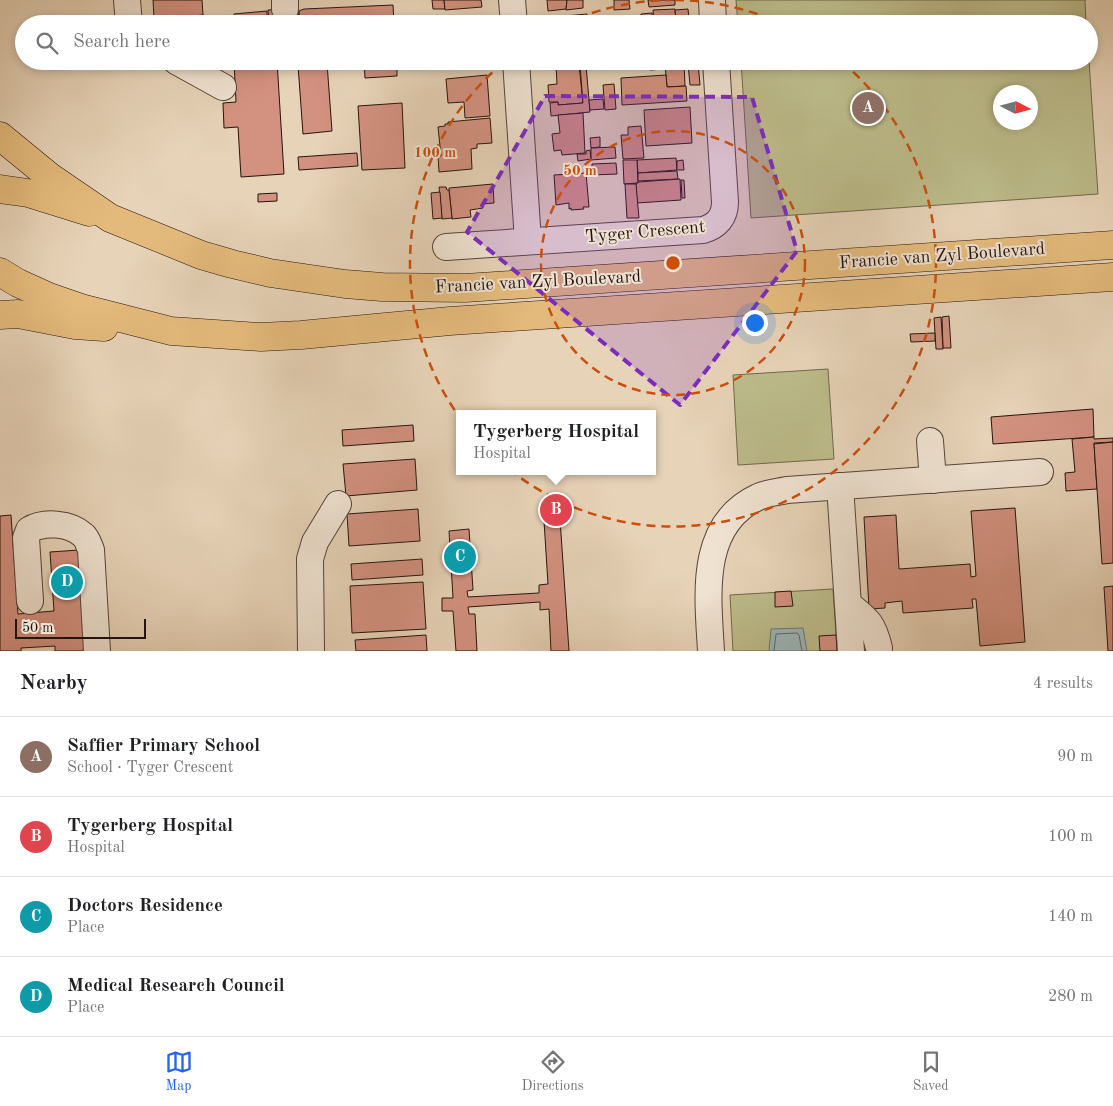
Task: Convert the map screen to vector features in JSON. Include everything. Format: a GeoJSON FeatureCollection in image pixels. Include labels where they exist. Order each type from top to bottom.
{"type":"FeatureCollection","features":[{"type":"Feature","properties":{"kind":"main road","name":"Francie van Zyl Boulevard"},"geometry":{"type":"LineString","coordinates":[[0,136],[50,177],[110,218],[201,255],[232,264],[308,280],[382,288],[465,288],[1113,245]]}},
{"type":"Feature","properties":{"kind":"main road"},"geometry":{"type":"LineString","coordinates":[[0,189],[28,193],[57,204],[110,218]]}},
{"type":"Feature","properties":{"kind":"main road","name":"Francie van Zyl Boulevard"},"geometry":{"type":"LineString","coordinates":[[0,272],[18,283],[49,297],[81,308],[171,331],[232,336],[301,336],[450,321],[1113,277]]}},
{"type":"Feature","properties":{"kind":"main road"},"geometry":{"type":"LineString","coordinates":[[0,315],[18,314],[74,325],[171,331]]}},
{"type":"Feature","properties":{"kind":"street"},"geometry":{"type":"LineString","coordinates":[[127,0],[128,15]]}},
{"type":"Feature","properties":{"kind":"street"},"geometry":{"type":"LineString","coordinates":[[512,0],[513,15]]}},
{"type":"Feature","properties":{"kind":"street"},"geometry":{"type":"LineString","coordinates":[[712,0],[713,15]]}},
{"type":"Feature","properties":{"kind":"street"},"geometry":{"type":"LineString","coordinates":[[192,70],[222,87]]}},
{"type":"Feature","properties":{"kind":"street"},"geometry":{"type":"LineString","coordinates":[[517,70],[528,241]]}},
{"type":"Feature","properties":{"kind":"street","name":"Tyger Crescent"},"geometry":{"type":"LineString","coordinates":[[446,247],[703,230],[715,225],[723,215],[725,202],[717,70]]}},
{"type":"Feature","properties":{"kind":"street"},"geometry":{"type":"LineString","coordinates":[[930,442],[933,480]]}},
{"type":"Feature","properties":{"kind":"street"},"geometry":{"type":"LineString","coordinates":[[711,651],[707,588],[711,558],[721,532],[736,512],[758,496],[787,490],[1040,472]]}},
{"type":"Feature","properties":{"kind":"street"},"geometry":{"type":"LineString","coordinates":[[840,486],[851,651]]}},
{"type":"Feature","properties":{"kind":"street"},"geometry":{"type":"LineString","coordinates":[[311,651],[310,559],[315,542],[338,504]]}},
{"type":"Feature","properties":{"kind":"street"},"geometry":{"type":"LineString","coordinates":[[30,601],[26,538],[29,530],[36,526],[68,526],[85,536],[90,550],[97,651]]}},
{"type":"Feature","properties":{"kind":"street"},"geometry":{"type":"LineString","coordinates":[[848,604],[865,617],[872,626],[879,648]]}},
{"type":"Feature","properties":{"kind":"highlighted area"},"geometry":{"type":"Polygon","coordinates":[[[545,96],[752,97],[797,251],[680,405],[467,232],[545,96]]]}},
{"type":"Feature","properties":{"kind":"shaded area"},"geometry":{"type":"Polygon","coordinates":[[[736,0],[1085,0],[1086,15],[737,15],[736,0]]]}},
{"type":"Feature","properties":{"kind":"shaded area"},"geometry":{"type":"Polygon","coordinates":[[[742,70],[1090,70],[1098,194],[751,218],[742,70]]]}},
{"type":"Feature","properties":{"kind":"shaded area"},"geometry":{"type":"Polygon","coordinates":[[[828,369],[834,459],[738,465],[733,375],[828,369]]]}},
{"type":"Feature","properties":{"kind":"shaded area"},"geometry":{"type":"Polygon","coordinates":[[[833,589],[837,651],[733,651],[730,595],[833,589]]]}},
{"type":"Feature","properties":{"kind":"water"},"geometry":{"type":"Polygon","coordinates":[[[803,628],[807,651],[769,651],[771,629],[803,628]]]}},
{"type":"Feature","properties":{"kind":"building"},"geometry":{"type":"Polygon","coordinates":[[[153,0],[202,0],[203,15],[154,15],[153,0]]]}},
{"type":"Feature","properties":{"kind":"building"},"geometry":{"type":"Polygon","coordinates":[[[432,0],[444,0],[445,9],[433,9],[432,0]]]}},
{"type":"Feature","properties":{"kind":"building"},"geometry":{"type":"Polygon","coordinates":[[[444,0],[481,0],[482,7],[445,10],[444,0]]]}},
{"type":"Feature","properties":{"kind":"building"},"geometry":{"type":"Polygon","coordinates":[[[547,0],[567,0],[566,9],[548,11],[547,0]]]}},
{"type":"Feature","properties":{"kind":"building"},"geometry":{"type":"Polygon","coordinates":[[[567,0],[583,0],[583,8],[566,10],[567,0]]]}},
{"type":"Feature","properties":{"kind":"building"},"geometry":{"type":"Polygon","coordinates":[[[614,0],[629,0],[630,9],[614,10],[614,0]]]}},
{"type":"Feature","properties":{"kind":"building"},"geometry":{"type":"Polygon","coordinates":[[[648,0],[675,0],[675,5],[649,7],[648,0]]]}},
{"type":"Feature","properties":{"kind":"building"},"geometry":{"type":"Polygon","coordinates":[[[393,5],[394,15],[299,15],[299,11],[304,9],[393,5]]]}},
{"type":"Feature","properties":{"kind":"building"},"geometry":{"type":"Polygon","coordinates":[[[298,8],[298,15],[268,15],[268,10],[298,8]]]}},
{"type":"Feature","properties":{"kind":"building"},"geometry":{"type":"Polygon","coordinates":[[[675,9],[675,15],[653,15],[653,10],[675,9]]]}},
{"type":"Feature","properties":{"kind":"building"},"geometry":{"type":"Polygon","coordinates":[[[688,9],[689,15],[676,15],[675,10],[688,9]]]}},
{"type":"Feature","properties":{"kind":"building"},"geometry":{"type":"Polygon","coordinates":[[[267,11],[267,15],[234,14],[267,11]]]}},
{"type":"Feature","properties":{"kind":"building"},"geometry":{"type":"Polygon","coordinates":[[[652,13],[652,15],[641,15],[652,13]]]}},
{"type":"Feature","properties":{"kind":"building"},"geometry":{"type":"Polygon","coordinates":[[[234,70],[278,70],[284,174],[241,177],[238,127],[224,128],[223,103],[236,102],[234,70]]]}},
{"type":"Feature","properties":{"kind":"building"},"geometry":{"type":"Polygon","coordinates":[[[298,70],[328,70],[332,131],[303,134],[298,70]]]}},
{"type":"Feature","properties":{"kind":"building"},"geometry":{"type":"Polygon","coordinates":[[[365,70],[397,70],[397,76],[365,78],[365,70]]]}},
{"type":"Feature","properties":{"kind":"building"},"geometry":{"type":"Polygon","coordinates":[[[556,70],[580,70],[583,103],[558,105],[558,102],[549,102],[548,85],[557,84],[556,70]]]}},
{"type":"Feature","properties":{"kind":"building"},"geometry":{"type":"Polygon","coordinates":[[[580,70],[586,70],[590,112],[551,116],[550,103],[558,102],[558,105],[583,103],[580,70]]]}},
{"type":"Feature","properties":{"kind":"building"},"geometry":{"type":"Polygon","coordinates":[[[666,70],[684,70],[685,86],[667,87],[666,70]]]}},
{"type":"Feature","properties":{"kind":"building"},"geometry":{"type":"Polygon","coordinates":[[[689,70],[699,70],[700,85],[690,85],[689,70]]]}},
{"type":"Feature","properties":{"kind":"building"},"geometry":{"type":"Polygon","coordinates":[[[487,75],[490,116],[465,118],[464,102],[448,103],[446,79],[487,75]]]}},
{"type":"Feature","properties":{"kind":"building"},"geometry":{"type":"Polygon","coordinates":[[[666,75],[667,87],[686,86],[687,101],[622,105],[621,78],[666,75]]]}},
{"type":"Feature","properties":{"kind":"building"},"geometry":{"type":"Polygon","coordinates":[[[614,84],[616,109],[605,110],[603,85],[614,84]]]}},
{"type":"Feature","properties":{"kind":"building"},"geometry":{"type":"Polygon","coordinates":[[[603,99],[604,109],[590,110],[589,100],[603,99]]]}},
{"type":"Feature","properties":{"kind":"building"},"geometry":{"type":"Polygon","coordinates":[[[402,103],[405,168],[362,170],[358,106],[402,103]]]}},
{"type":"Feature","properties":{"kind":"building"},"geometry":{"type":"Polygon","coordinates":[[[690,107],[692,143],[646,146],[644,110],[690,107]]]}},
{"type":"Feature","properties":{"kind":"building"},"geometry":{"type":"Polygon","coordinates":[[[583,113],[585,153],[562,155],[561,150],[554,151],[552,134],[560,133],[558,115],[583,113]]]}},
{"type":"Feature","properties":{"kind":"building"},"geometry":{"type":"Polygon","coordinates":[[[490,118],[492,143],[477,144],[477,148],[471,149],[472,169],[439,172],[438,156],[441,156],[438,127],[445,126],[448,122],[490,118]]]}},
{"type":"Feature","properties":{"kind":"building"},"geometry":{"type":"Polygon","coordinates":[[[641,126],[644,158],[623,159],[621,135],[628,135],[628,127],[641,126]]]}},
{"type":"Feature","properties":{"kind":"building"},"geometry":{"type":"Polygon","coordinates":[[[600,137],[600,147],[591,148],[590,138],[600,137]]]}},
{"type":"Feature","properties":{"kind":"building"},"geometry":{"type":"Polygon","coordinates":[[[615,147],[616,158],[591,160],[591,148],[615,147]]]}},
{"type":"Feature","properties":{"kind":"building"},"geometry":{"type":"Polygon","coordinates":[[[590,150],[591,159],[578,161],[577,154],[586,154],[586,151],[590,150]]]}},
{"type":"Feature","properties":{"kind":"building"},"geometry":{"type":"Polygon","coordinates":[[[357,153],[358,166],[299,170],[298,157],[357,153]]]}},
{"type":"Feature","properties":{"kind":"building"},"geometry":{"type":"Polygon","coordinates":[[[676,158],[677,170],[638,173],[637,160],[676,158]]]}},
{"type":"Feature","properties":{"kind":"building"},"geometry":{"type":"Polygon","coordinates":[[[623,160],[637,160],[638,183],[624,184],[623,160]]]}},
{"type":"Feature","properties":{"kind":"building"},"geometry":{"type":"Polygon","coordinates":[[[683,160],[684,170],[677,170],[677,161],[683,160]]]}},
{"type":"Feature","properties":{"kind":"building"},"geometry":{"type":"Polygon","coordinates":[[[616,163],[617,174],[592,175],[592,164],[616,163]]]}},
{"type":"Feature","properties":{"kind":"building"},"geometry":{"type":"Polygon","coordinates":[[[677,171],[678,179],[638,181],[638,173],[677,171]]]}},
{"type":"Feature","properties":{"kind":"building"},"geometry":{"type":"Polygon","coordinates":[[[586,173],[589,207],[571,210],[571,208],[569,209],[569,203],[556,205],[554,175],[586,173]]]}},
{"type":"Feature","properties":{"kind":"building"},"geometry":{"type":"Polygon","coordinates":[[[680,179],[681,200],[637,203],[636,183],[680,179]]]}},
{"type":"Feature","properties":{"kind":"building"},"geometry":{"type":"Polygon","coordinates":[[[681,180],[684,180],[685,198],[682,198],[681,180]]]}},
{"type":"Feature","properties":{"kind":"building"},"geometry":{"type":"Polygon","coordinates":[[[493,184],[494,203],[482,204],[483,208],[470,210],[471,217],[452,219],[449,188],[493,184]]]}},
{"type":"Feature","properties":{"kind":"building"},"geometry":{"type":"Polygon","coordinates":[[[625,184],[636,184],[639,218],[627,218],[625,184]]]}},
{"type":"Feature","properties":{"kind":"building"},"geometry":{"type":"Polygon","coordinates":[[[439,187],[446,187],[449,190],[452,218],[442,219],[439,187]]]}},
{"type":"Feature","properties":{"kind":"building"},"geometry":{"type":"Polygon","coordinates":[[[440,192],[442,218],[433,219],[431,193],[440,192]]]}},
{"type":"Feature","properties":{"kind":"building"},"geometry":{"type":"Polygon","coordinates":[[[277,193],[277,201],[258,202],[258,194],[277,193]]]}},
{"type":"Feature","properties":{"kind":"building"},"geometry":{"type":"Polygon","coordinates":[[[949,316],[951,348],[943,348],[942,317],[949,316]]]}},
{"type":"Feature","properties":{"kind":"building"},"geometry":{"type":"Polygon","coordinates":[[[941,317],[943,349],[936,349],[934,318],[941,317]]]}},
{"type":"Feature","properties":{"kind":"building"},"geometry":{"type":"Polygon","coordinates":[[[935,333],[935,341],[911,342],[910,334],[935,333]]]}},
{"type":"Feature","properties":{"kind":"building"},"geometry":{"type":"Polygon","coordinates":[[[1093,409],[1094,437],[993,444],[991,417],[1093,409]]]}},
{"type":"Feature","properties":{"kind":"building"},"geometry":{"type":"Polygon","coordinates":[[[413,425],[414,441],[343,446],[342,430],[413,425]]]}},
{"type":"Feature","properties":{"kind":"building"},"geometry":{"type":"Polygon","coordinates":[[[1094,437],[1094,439],[1113,438],[1113,442],[1094,443],[1097,489],[1066,491],[1065,473],[1075,472],[1072,439],[1094,437]]]}},
{"type":"Feature","properties":{"kind":"building"},"geometry":{"type":"Polygon","coordinates":[[[1113,442],[1113,563],[1102,564],[1094,444],[1113,442]]]}},
{"type":"Feature","properties":{"kind":"building"},"geometry":{"type":"Polygon","coordinates":[[[415,459],[417,490],[346,496],[343,464],[415,459]]]}},
{"type":"Feature","properties":{"kind":"building"},"geometry":{"type":"Polygon","coordinates":[[[559,504],[569,651],[551,651],[549,609],[540,610],[540,602],[468,607],[469,614],[475,614],[477,651],[456,651],[453,611],[442,611],[442,598],[453,598],[449,531],[469,529],[473,590],[467,591],[468,597],[539,593],[539,585],[548,584],[543,505],[559,504]]]}},
{"type":"Feature","properties":{"kind":"building"},"geometry":{"type":"Polygon","coordinates":[[[1015,508],[1025,642],[980,646],[976,599],[972,599],[973,608],[903,613],[902,601],[885,603],[885,608],[869,609],[864,517],[896,515],[899,569],[970,564],[971,577],[976,576],[971,511],[1015,508]]]}},
{"type":"Feature","properties":{"kind":"building"},"geometry":{"type":"Polygon","coordinates":[[[418,509],[420,541],[349,546],[347,514],[418,509]]]}},
{"type":"Feature","properties":{"kind":"building"},"geometry":{"type":"Polygon","coordinates":[[[11,515],[18,614],[54,611],[50,552],[79,550],[86,651],[55,651],[55,646],[21,648],[21,651],[0,651],[0,516],[11,515]]]}},
{"type":"Feature","properties":{"kind":"building"},"geometry":{"type":"Polygon","coordinates":[[[422,559],[423,575],[352,580],[351,564],[422,559]]]}},
{"type":"Feature","properties":{"kind":"building"},"geometry":{"type":"Polygon","coordinates":[[[423,582],[426,629],[352,633],[350,586],[423,582]]]}},
{"type":"Feature","properties":{"kind":"building"},"geometry":{"type":"Polygon","coordinates":[[[1113,586],[1113,651],[1108,651],[1104,587],[1113,586]]]}},
{"type":"Feature","properties":{"kind":"building"},"geometry":{"type":"Polygon","coordinates":[[[791,591],[793,606],[775,607],[775,592],[791,591]]]}},
{"type":"Feature","properties":{"kind":"building"},"geometry":{"type":"Polygon","coordinates":[[[426,635],[427,651],[356,651],[355,640],[426,635]]]}},
{"type":"Feature","properties":{"kind":"building"},"geometry":{"type":"Polygon","coordinates":[[[836,635],[837,651],[820,651],[819,636],[836,635]]]}},
{"type":"Feature","properties":{"kind":"place","name":"Saffier Primary School"},"geometry":{"type":"Point","coordinates":[868,108]}},
{"type":"Feature","properties":{"kind":"place","name":"Tygerberg Hospital"},"geometry":{"type":"Point","coordinates":[556,510]}},
{"type":"Feature","properties":{"kind":"place","name":"Doctors Residence"},"geometry":{"type":"Point","coordinates":[460,557]}},
{"type":"Feature","properties":{"kind":"place","name":"Medical Research Council"},"geometry":{"type":"Point","coordinates":[67,582]}}]}
